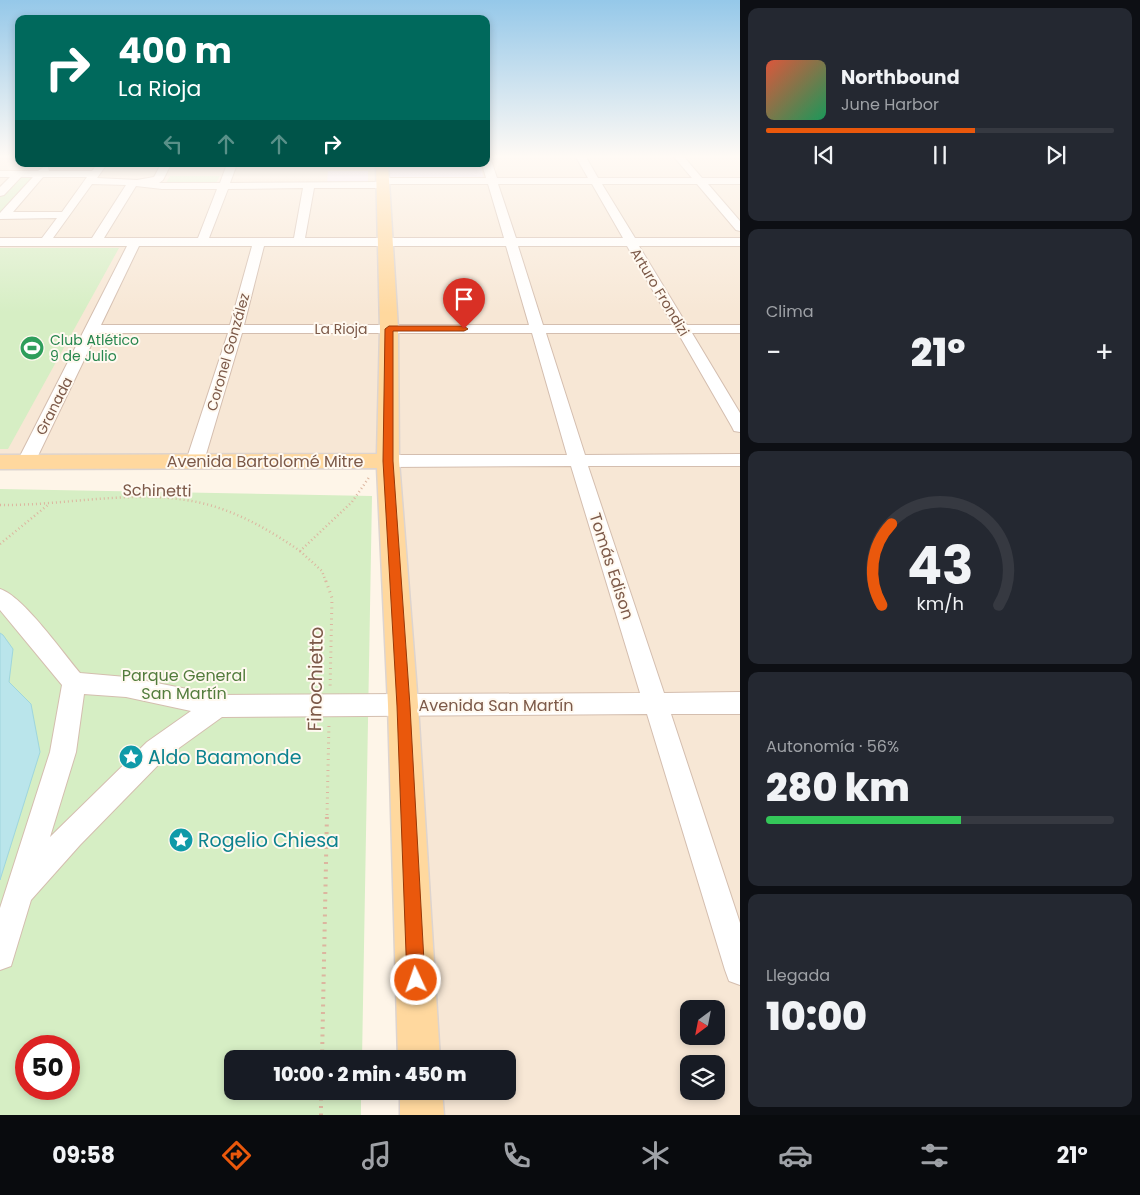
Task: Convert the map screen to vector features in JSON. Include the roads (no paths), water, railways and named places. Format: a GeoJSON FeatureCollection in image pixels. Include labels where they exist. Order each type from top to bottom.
{"type":"FeatureCollection","features":[{"type":"Feature","properties":{"kind":"main road"},"geometry":{"type":"LineString","coordinates":[[384,209],[389,329],[388,469],[403,706],[419,1050]]}},
{"type":"Feature","properties":{"kind":"main road","name":"Avenida Bartolomé Mitre"},"geometry":{"type":"LineString","coordinates":[[0,462],[195,461],[388,469]]}},
{"type":"Feature","properties":{"kind":"main road"},"geometry":{"type":"LineString","coordinates":[[421,1100],[422,1115]]}},
{"type":"Feature","properties":{"kind":"street"},"geometry":{"type":"LineString","coordinates":[[45,242],[69,209]]}},
{"type":"Feature","properties":{"kind":"street"},"geometry":{"type":"LineString","coordinates":[[96,242],[116,209]]}},
{"type":"Feature","properties":{"kind":"street"},"geometry":{"type":"LineString","coordinates":[[202,242],[215,209]]}},
{"type":"Feature","properties":{"kind":"street"},"geometry":{"type":"LineString","coordinates":[[300,242],[305,209]]}},
{"type":"Feature","properties":{"kind":"street","name":"Tomás Edison"},"geometry":{"type":"LineString","coordinates":[[501,209],[578,461],[740,970]]}},
{"type":"Feature","properties":{"kind":"street","name":"Arturo Frondizi"},"geometry":{"type":"LineString","coordinates":[[612,209],[740,427]]}},
{"type":"Feature","properties":{"kind":"street"},"geometry":{"type":"LineString","coordinates":[[724,209],[740,228]]}},
{"type":"Feature","properties":{"kind":"street"},"geometry":{"type":"LineString","coordinates":[[2,216],[65,215]]}},
{"type":"Feature","properties":{"kind":"street"},"geometry":{"type":"LineString","coordinates":[[0,242],[740,242]]}},
{"type":"Feature","properties":{"kind":"street","name":"Granada"},"geometry":{"type":"LineString","coordinates":[[26,462],[135,242]]}},
{"type":"Feature","properties":{"kind":"street","name":"Coronel González"},"geometry":{"type":"LineString","coordinates":[[195,461],[236,329],[259,242]]}},
{"type":"Feature","properties":{"kind":"street","name":"La Rioja"},"geometry":{"type":"LineString","coordinates":[[93,329],[740,329]]}},
{"type":"Feature","properties":{"kind":"street","name":"Avenida Bartolomé Mitre"},"geometry":{"type":"LineString","coordinates":[[388,469],[578,461],[740,460]]}},
{"type":"Feature","properties":{"kind":"street"},"geometry":{"type":"LineString","coordinates":[[0,597],[13,609],[74,683],[62,752],[0,955]]}},
{"type":"Feature","properties":{"kind":"street","name":"Avenida San Martín"},"geometry":{"type":"LineString","coordinates":[[74,683],[126,687],[218,706],[740,703]]}},
{"type":"Feature","properties":{"kind":"street"},"geometry":{"type":"LineString","coordinates":[[18,896],[70,835],[156,750],[218,706]]}},
{"type":"Feature","properties":{"kind":"water"},"geometry":{"type":"Polygon","coordinates":[[[0,633],[13,649],[9,682],[31,704],[40,752],[0,880],[0,633]]]}},
{"type":"Feature","properties":{"kind":"place","name":"Club Atlético 9 de Julio"},"geometry":{"type":"Point","coordinates":[32,348]}},
{"type":"Feature","properties":{"kind":"place","name":"Aldo Baamonde"},"geometry":{"type":"Point","coordinates":[131,757]}},
{"type":"Feature","properties":{"kind":"place","name":"Rogelio Chiesa"},"geometry":{"type":"Point","coordinates":[181,840]}},
{"type":"Feature","properties":{"kind":"park label","name":"Parque General San Martín"},"geometry":{"type":"Point","coordinates":[184,684]}}]}
